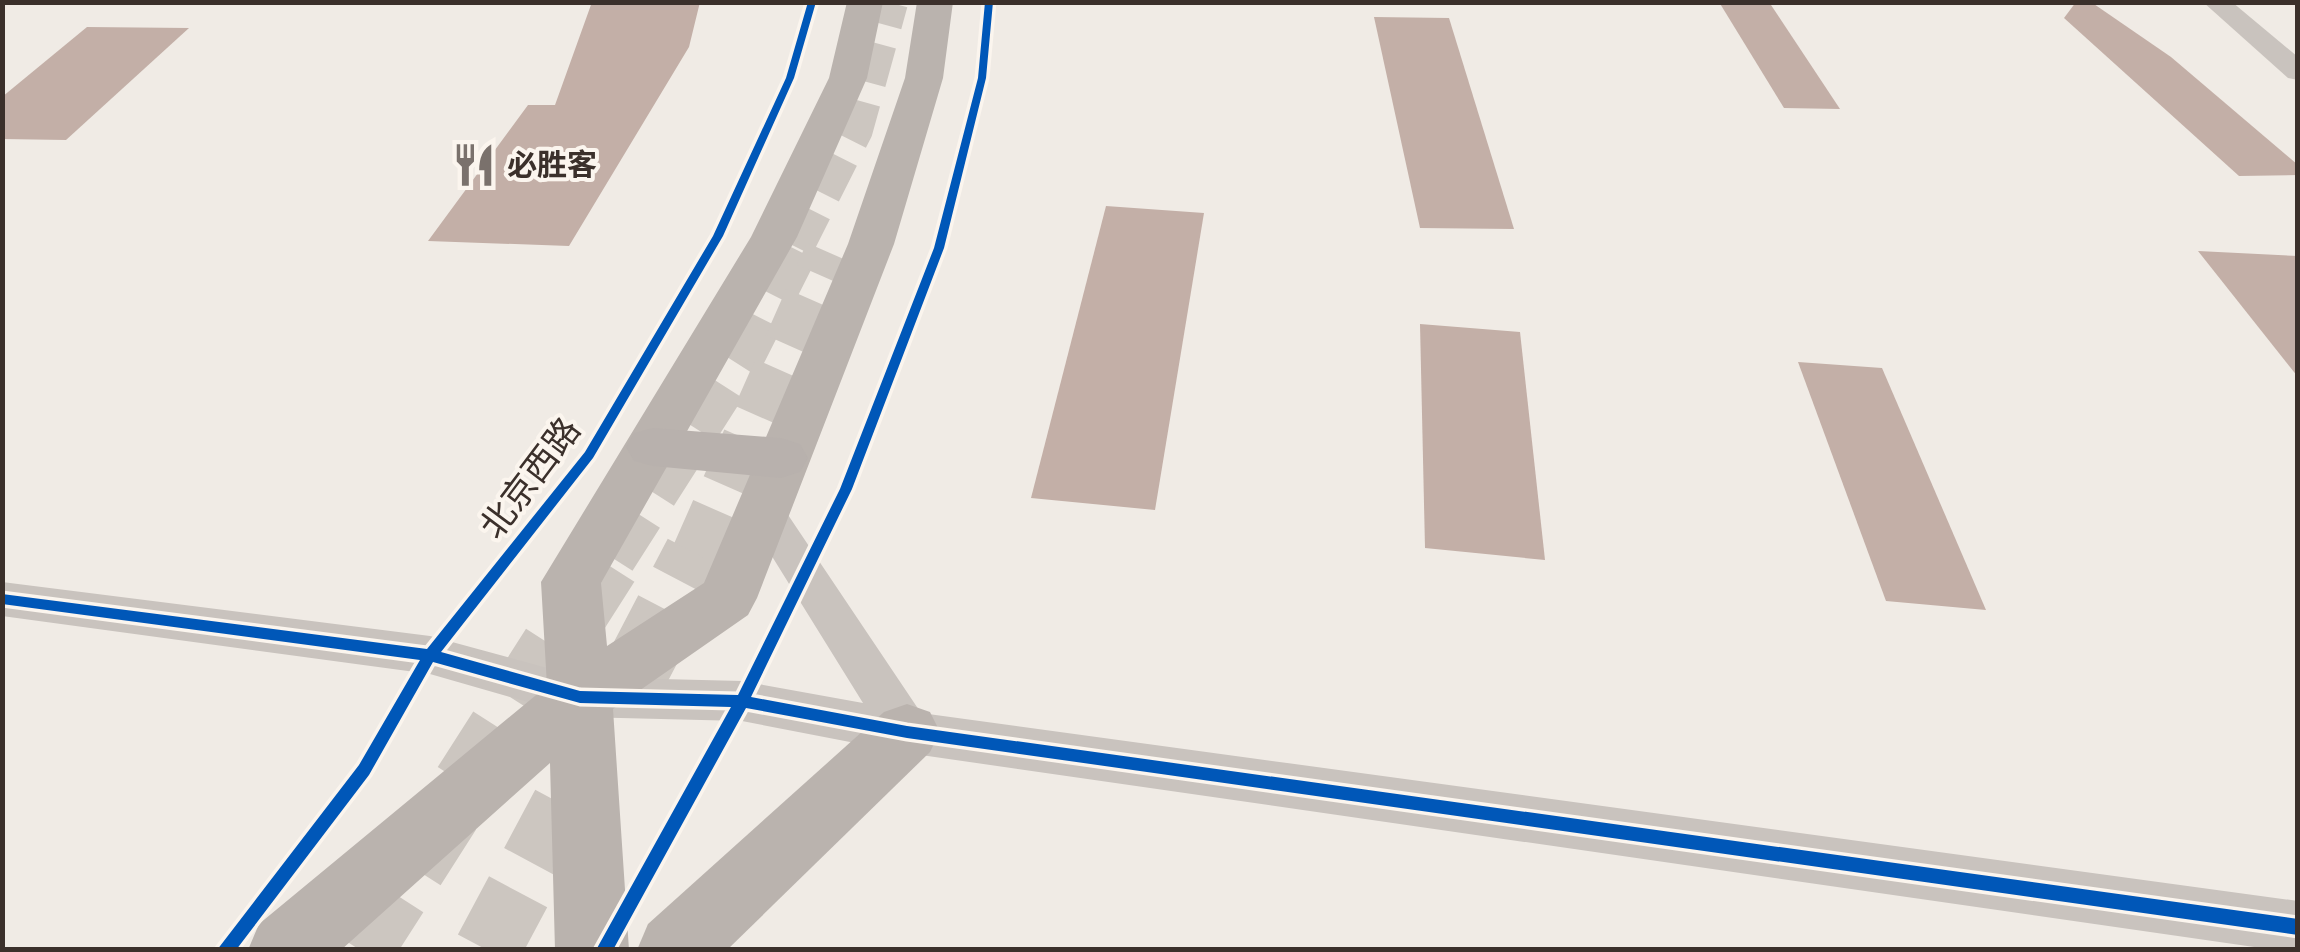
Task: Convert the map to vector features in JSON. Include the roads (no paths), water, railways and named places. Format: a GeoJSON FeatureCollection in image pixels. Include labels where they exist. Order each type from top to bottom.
{"type":"FeatureCollection","features":[{"type":"Feature","properties":{"kind":"main road"},"geometry":{"type":"LineString","coordinates":[[591,927],[571,582],[774,237],[848,78],[866,2]]}},
{"type":"Feature","properties":{"kind":"main road"},"geometry":{"type":"LineString","coordinates":[[285,950],[580,697],[727,598],[774,526],[781,458],[870,244],[924,78],[935,2]]}},
{"type":"Feature","properties":{"kind":"main road"},"geometry":{"type":"LineString","coordinates":[[652,447],[781,458]]}},
{"type":"Feature","properties":{"kind":"main road"},"geometry":{"type":"LineString","coordinates":[[692,934],[907,732]]}},
{"type":"Feature","properties":{"kind":"street"},"geometry":{"type":"LineString","coordinates":[[2216,2],[2298,72]]}},
{"type":"Feature","properties":{"kind":"street"},"geometry":{"type":"LineString","coordinates":[[774,526],[907,732]]}},
{"type":"Feature","properties":{"kind":"street"},"geometry":{"type":"LineString","coordinates":[[2,599],[430,655],[580,697],[742,701],[907,732],[2298,927]]}},
{"type":"Feature","properties":{"kind":"tunnel"},"geometry":{"type":"LineString","coordinates":[[794,246],[853,129],[888,2]]}},
{"type":"Feature","properties":{"kind":"tunnel"},"geometry":{"type":"LineString","coordinates":[[611,557],[738,358],[796,243]]}},
{"type":"Feature","properties":{"kind":"tunnel"},"geometry":{"type":"LineString","coordinates":[[696,557],[830,253]]}},
{"type":"Feature","properties":{"kind":"tunnel"},"geometry":{"type":"LineString","coordinates":[[360,950],[613,554]]}},
{"type":"Feature","properties":{"kind":"tunnel"},"geometry":{"type":"LineString","coordinates":[[637,669],[697,554]]}},
{"type":"Feature","properties":{"kind":"tunnel"},"geometry":{"type":"LineString","coordinates":[[487,950],[587,763]]}},
{"type":"Feature","properties":{"kind":"place","name":"必胜客"},"geometry":{"type":"Point","coordinates":[474,165]}}]}
